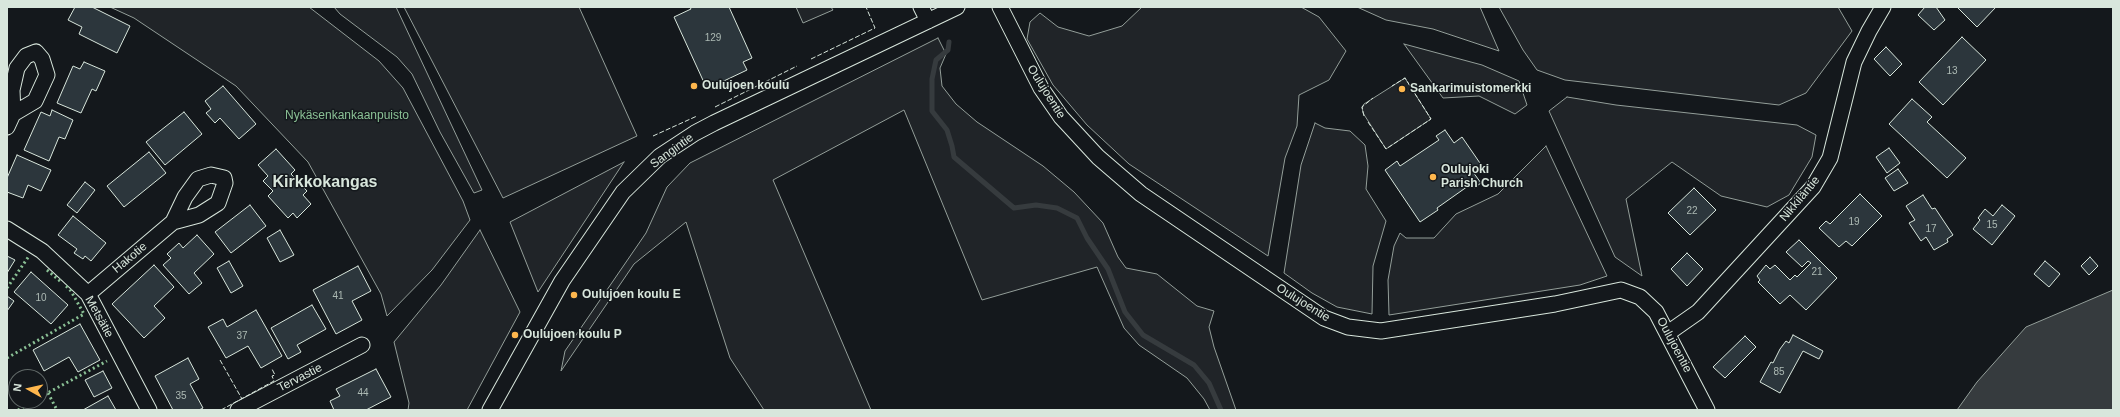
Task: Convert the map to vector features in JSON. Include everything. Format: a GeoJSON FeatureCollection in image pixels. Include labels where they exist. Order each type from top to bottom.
{"type":"FeatureCollection","features":[{"type":"Feature","properties":{"kind":"street","name":"Sangintie"},"geometry":{"type":"LineString","coordinates":[[490,410],[562,281],[623,192],[660,156],[695,133],[925,14],[957,7]]}},
{"type":"Feature","properties":{"kind":"street","name":"Oulujoentie"},"geometry":{"type":"LineString","coordinates":[[1000,7],[1041,88],[1061,117],[1098,157],[1141,194],[1324,318],[1348,327],[1381,331],[1555,304],[1622,290],[1640,297],[1656,312],[1707,410]]}},
{"type":"Feature","properties":{"kind":"street","name":"Nikkiläntie"},"geometry":{"type":"LineString","coordinates":[[1668,334],[1698,312],[1813,187],[1830,158],[1854,62],[1883,7]]}},
{"type":"Feature","properties":{"kind":"street","name":"Hakotie"},"geometry":{"type":"LineString","coordinates":[[88,294],[173,222]]}},
{"type":"Feature","properties":{"kind":"street","name":"Metsätie"},"geometry":{"type":"LineString","coordinates":[[7,228],[42,251],[88,294],[149,410]]}},
{"type":"Feature","properties":{"kind":"street","name":"Tervastie"},"geometry":{"type":"LineString","coordinates":[[238,410],[362,346]]}},
{"type":"Feature","properties":{"kind":"green space","name":"Nykäsenkankaanpuisto"},"geometry":{"type":"Polygon","coordinates":[[[110,7],[309,7],[379,61],[403,88],[463,201],[470,220],[432,270],[387,316],[381,294],[308,162],[236,86],[134,18],[110,7]]]}},
{"type":"Feature","properties":{"kind":"green space"},"geometry":{"type":"Polygon","coordinates":[[[334,7],[396,7],[482,190],[474,193],[440,132],[412,74],[397,57],[340,14],[334,7]]]}},
{"type":"Feature","properties":{"kind":"green space"},"geometry":{"type":"Polygon","coordinates":[[[404,7],[579,7],[637,136],[503,198],[404,7]]]}},
{"type":"Feature","properties":{"kind":"green space"},"geometry":{"type":"Polygon","coordinates":[[[796,7],[831,7],[833,10],[803,23],[796,7]]]}},
{"type":"Feature","properties":{"kind":"green space"},"geometry":{"type":"Polygon","coordinates":[[[1142,7],[1301,7],[1319,17],[1346,51],[1329,80],[1299,95],[1297,126],[1285,158],[1268,256],[1129,164],[1087,125],[1053,85],[1027,39],[1030,22],[1040,13],[1058,27],[1089,36],[1122,26],[1142,7]]]}},
{"type":"Feature","properties":{"kind":"green space"},"geometry":{"type":"Polygon","coordinates":[[[1357,7],[1480,7],[1499,51],[1433,29],[1386,20],[1357,7]]]}},
{"type":"Feature","properties":{"kind":"green space"},"geometry":{"type":"Polygon","coordinates":[[[1499,7],[1838,7],[1852,31],[1806,93],[1779,105],[1565,80],[1537,70],[1523,50],[1499,7]]]}},
{"type":"Feature","properties":{"kind":"green space"},"geometry":{"type":"Polygon","coordinates":[[[938,38],[946,54],[940,68],[942,86],[956,104],[977,122],[1043,166],[1074,192],[1103,223],[1118,257],[1126,268],[1157,274],[1197,306],[1214,311],[1209,327],[1214,347],[1236,410],[1210,410],[1204,399],[1187,378],[1139,345],[1124,328],[1097,267],[982,300],[904,110],[773,180],[871,410],[764,410],[730,358],[686,222],[634,264],[561,371],[565,351],[646,233],[667,187],[690,163],[938,38]]]}},
{"type":"Feature","properties":{"kind":"green space"},"geometry":{"type":"Polygon","coordinates":[[[1404,44],[1482,65],[1519,81],[1527,105],[1515,114],[1479,96],[1443,98],[1404,44]]]}},
{"type":"Feature","properties":{"kind":"green space"},"geometry":{"type":"Polygon","coordinates":[[[1405,78],[1431,119],[1386,149],[1363,113],[1362,107],[1364,104],[1405,78]]]}},
{"type":"Feature","properties":{"kind":"green space"},"geometry":{"type":"Polygon","coordinates":[[[1567,97],[1616,105],[1797,125],[1816,135],[1812,157],[1789,195],[1767,207],[1721,196],[1672,162],[1626,199],[1642,276],[1615,257],[1549,111],[1567,97]]]}},
{"type":"Feature","properties":{"kind":"green space"},"geometry":{"type":"Polygon","coordinates":[[[1315,123],[1325,128],[1350,131],[1365,145],[1368,166],[1366,189],[1386,221],[1373,266],[1372,314],[1337,307],[1312,293],[1284,273],[1301,165],[1315,123]]]}},
{"type":"Feature","properties":{"kind":"green space"},"geometry":{"type":"Polygon","coordinates":[[[1546,146],[1607,276],[1580,285],[1389,315],[1388,280],[1394,246],[1400,233],[1406,238],[1434,238],[1456,214],[1498,194],[1546,146]]]}},
{"type":"Feature","properties":{"kind":"green space"},"geometry":{"type":"Polygon","coordinates":[[[624,162],[538,292],[510,222],[624,162]]]}},
{"type":"Feature","properties":{"kind":"green space"},"geometry":{"type":"Polygon","coordinates":[[[480,230],[520,312],[467,410],[408,410],[409,403],[394,342],[441,285],[480,230]]]}},
{"type":"Feature","properties":{"kind":"shaded area"},"geometry":{"type":"Polygon","coordinates":[[[2113,290],[2113,410],[1957,410],[1977,382],[2026,327],[2113,290]]]}},
{"type":"Feature","properties":{"kind":"building"},"geometry":{"type":"Polygon","coordinates":[[[75,7],[92,7],[130,26],[117,53],[79,34],[82,27],[68,20],[75,7]]]}},
{"type":"Feature","properties":{"kind":"building"},"geometry":{"type":"Polygon","coordinates":[[[690,7],[729,7],[752,58],[743,62],[747,70],[707,89],[674,17],[691,9],[690,7]]]}},
{"type":"Feature","properties":{"kind":"building"},"geometry":{"type":"Polygon","coordinates":[[[1925,7],[1936,7],[1945,20],[1934,30],[1918,15],[1925,7]]]}},
{"type":"Feature","properties":{"kind":"building"},"geometry":{"type":"Polygon","coordinates":[[[1957,7],[1996,7],[1977,27],[1957,7]]]}},
{"type":"Feature","properties":{"kind":"building"},"geometry":{"type":"Polygon","coordinates":[[[1962,37],[1986,60],[1943,105],[1919,82],[1962,37]]]}},
{"type":"Feature","properties":{"kind":"building"},"geometry":{"type":"Polygon","coordinates":[[[1886,47],[1902,64],[1890,76],[1874,59],[1886,47]]]}},
{"type":"Feature","properties":{"kind":"building"},"geometry":{"type":"Polygon","coordinates":[[[84,62],[105,71],[96,91],[92,89],[81,113],[57,103],[73,66],[80,69],[84,62]]]}},
{"type":"Feature","properties":{"kind":"building"},"geometry":{"type":"Polygon","coordinates":[[[223,86],[256,124],[239,139],[220,118],[215,123],[206,113],[211,109],[205,101],[223,86]]]}},
{"type":"Feature","properties":{"kind":"building"},"geometry":{"type":"Polygon","coordinates":[[[1912,99],[1932,117],[1927,122],[1966,158],[1947,178],[1889,124],[1912,99]]]}},
{"type":"Feature","properties":{"kind":"building"},"geometry":{"type":"Polygon","coordinates":[[[52,110],[73,120],[65,139],[59,137],[49,161],[24,150],[41,112],[50,116],[52,110]]]}},
{"type":"Feature","properties":{"kind":"building"},"geometry":{"type":"Polygon","coordinates":[[[184,112],[202,134],[165,165],[146,142],[184,112]]]}},
{"type":"Feature","properties":{"kind":"building","name":"Oulujoki Parish Church"},"geometry":{"type":"Polygon","coordinates":[[[1445,130],[1454,143],[1462,137],[1482,166],[1473,172],[1481,183],[1474,188],[1471,184],[1420,222],[1385,170],[1397,161],[1400,166],[1439,140],[1436,136],[1445,130]]]}},
{"type":"Feature","properties":{"kind":"building"},"geometry":{"type":"Polygon","coordinates":[[[1889,148],[1900,163],[1887,173],[1876,157],[1889,148]]]}},
{"type":"Feature","properties":{"kind":"building"},"geometry":{"type":"Polygon","coordinates":[[[276,149],[295,170],[291,174],[307,191],[303,195],[311,204],[297,218],[293,213],[288,218],[268,196],[273,191],[263,181],[268,176],[258,165],[276,149]]]}},
{"type":"Feature","properties":{"kind":"building"},"geometry":{"type":"Polygon","coordinates":[[[149,152],[166,173],[124,207],[107,186],[149,152]]]}},
{"type":"Feature","properties":{"kind":"building"},"geometry":{"type":"Polygon","coordinates":[[[17,155],[51,170],[41,191],[28,185],[23,198],[7,192],[7,178],[17,155]]]}},
{"type":"Feature","properties":{"kind":"building"},"geometry":{"type":"Polygon","coordinates":[[[1898,169],[1908,183],[1894,191],[1885,178],[1898,169]]]}},
{"type":"Feature","properties":{"kind":"building"},"geometry":{"type":"Polygon","coordinates":[[[85,182],[95,190],[77,213],[67,205],[85,182]]]}},
{"type":"Feature","properties":{"kind":"building"},"geometry":{"type":"Polygon","coordinates":[[[1694,188],[1716,210],[1690,235],[1668,213],[1694,188]]]}},
{"type":"Feature","properties":{"kind":"building"},"geometry":{"type":"Polygon","coordinates":[[[1860,194],[1882,216],[1852,246],[1846,241],[1839,247],[1819,228],[1826,221],[1830,224],[1860,194]]]}},
{"type":"Feature","properties":{"kind":"building"},"geometry":{"type":"Polygon","coordinates":[[[1923,195],[1932,209],[1935,208],[1953,235],[1947,239],[1948,242],[1934,250],[1926,237],[1921,241],[1909,223],[1915,220],[1906,206],[1923,195]]]}},
{"type":"Feature","properties":{"kind":"building"},"geometry":{"type":"Polygon","coordinates":[[[250,205],[266,226],[231,253],[215,232],[250,205]]]}},
{"type":"Feature","properties":{"kind":"building"},"geometry":{"type":"Polygon","coordinates":[[[2002,205],[2015,216],[1992,245],[1973,229],[1980,220],[1978,218],[1985,209],[1993,216],[2002,205]]]}},
{"type":"Feature","properties":{"kind":"building"},"geometry":{"type":"Polygon","coordinates":[[[73,216],[106,243],[91,261],[85,256],[83,259],[74,253],[77,249],[58,235],[73,216]]]}},
{"type":"Feature","properties":{"kind":"building"},"geometry":{"type":"Polygon","coordinates":[[[280,230],[294,255],[280,262],[267,238],[280,230]]]}},
{"type":"Feature","properties":{"kind":"building"},"geometry":{"type":"Polygon","coordinates":[[[197,235],[214,254],[194,273],[202,283],[189,294],[163,265],[171,258],[167,254],[179,243],[183,248],[197,235]]]}},
{"type":"Feature","properties":{"kind":"building"},"geometry":{"type":"Polygon","coordinates":[[[1799,240],[1837,278],[1806,310],[1790,295],[1780,304],[1758,282],[1760,280],[1757,276],[1766,265],[1770,269],[1775,265],[1790,280],[1795,275],[1797,277],[1811,263],[1808,261],[1802,267],[1786,252],[1799,240]]]}},
{"type":"Feature","properties":{"kind":"building"},"geometry":{"type":"Polygon","coordinates":[[[1687,253],[1703,269],[1687,286],[1671,269],[1687,253]]]}},
{"type":"Feature","properties":{"kind":"building"},"geometry":{"type":"Polygon","coordinates":[[[7,256],[15,260],[7,273],[7,256]]]}},
{"type":"Feature","properties":{"kind":"building"},"geometry":{"type":"Polygon","coordinates":[[[2090,257],[2098,266],[2089,275],[2081,266],[2090,257]]]}},
{"type":"Feature","properties":{"kind":"building"},"geometry":{"type":"Polygon","coordinates":[[[229,261],[243,286],[231,293],[217,268],[229,261]]]}},
{"type":"Feature","properties":{"kind":"building"},"geometry":{"type":"Polygon","coordinates":[[[2045,261],[2060,274],[2049,287],[2034,274],[2045,261]]]}},
{"type":"Feature","properties":{"kind":"building"},"geometry":{"type":"Polygon","coordinates":[[[154,265],[174,287],[154,306],[165,318],[144,338],[112,304],[154,265]]]}},
{"type":"Feature","properties":{"kind":"building"},"geometry":{"type":"Polygon","coordinates":[[[358,266],[371,291],[352,301],[362,320],[336,334],[313,290],[358,266]]]}},
{"type":"Feature","properties":{"kind":"building"},"geometry":{"type":"Polygon","coordinates":[[[31,272],[68,305],[51,324],[14,292],[31,272]]]}},
{"type":"Feature","properties":{"kind":"building"},"geometry":{"type":"Polygon","coordinates":[[[7,296],[14,301],[7,311],[7,296]]]}},
{"type":"Feature","properties":{"kind":"building"},"geometry":{"type":"Polygon","coordinates":[[[312,305],[326,329],[297,345],[301,352],[288,359],[271,328],[312,305]]]}},
{"type":"Feature","properties":{"kind":"building"},"geometry":{"type":"Polygon","coordinates":[[[256,310],[282,356],[261,368],[248,346],[226,358],[208,327],[223,319],[227,327],[256,310]]]}},
{"type":"Feature","properties":{"kind":"building"},"geometry":{"type":"Polygon","coordinates":[[[80,324],[100,360],[78,372],[69,357],[48,369],[43,369],[33,350],[80,324]]]}},
{"type":"Feature","properties":{"kind":"building"},"geometry":{"type":"Polygon","coordinates":[[[1793,335],[1823,351],[1819,359],[1803,351],[1780,393],[1760,382],[1771,362],[1773,363],[1780,349],[1786,341],[1789,343],[1793,335]]]}},
{"type":"Feature","properties":{"kind":"building"},"geometry":{"type":"Polygon","coordinates":[[[1745,336],[1756,347],[1725,378],[1713,367],[1745,336]]]}},
{"type":"Feature","properties":{"kind":"building"},"geometry":{"type":"Polygon","coordinates":[[[188,358],[199,379],[190,384],[203,408],[199,410],[173,410],[155,376],[188,358]]]}},
{"type":"Feature","properties":{"kind":"building"},"geometry":{"type":"Polygon","coordinates":[[[376,369],[391,397],[366,410],[334,410],[330,401],[340,396],[336,389],[376,369]]]}},
{"type":"Feature","properties":{"kind":"building"},"geometry":{"type":"Polygon","coordinates":[[[103,371],[112,388],[94,397],[85,380],[103,371]]]}},
{"type":"Feature","properties":{"kind":"building"},"geometry":{"type":"Polygon","coordinates":[[[108,396],[116,410],[83,410],[108,396]]]}},
{"type":"Feature","properties":{"kind":"waterway"},"geometry":{"type":"LineString","coordinates":[[949,42],[948,50],[936,60],[932,79],[932,111],[947,130],[954,157],[1014,208],[1036,205],[1057,208],[1077,218],[1087,238],[1108,269],[1125,312],[1143,335],[1194,365],[1209,383],[1221,410]]}},
{"type":"Feature","properties":{"kind":"hedge"},"geometry":{"type":"LineString","coordinates":[[7,288],[29,256]]}},
{"type":"Feature","properties":{"kind":"hedge"},"geometry":{"type":"LineString","coordinates":[[47,270],[60,281]]}},
{"type":"Feature","properties":{"kind":"hedge"},"geometry":{"type":"LineString","coordinates":[[7,358],[84,314],[71,291],[66,286]]}},
{"type":"Feature","properties":{"kind":"hedge"},"geometry":{"type":"LineString","coordinates":[[48,393],[107,361]]}},
{"type":"Feature","properties":{"kind":"hedge"},"geometry":{"type":"LineString","coordinates":[[48,393],[57,410]]}},
{"type":"Feature","properties":{"kind":"fence"},"geometry":{"type":"LineString","coordinates":[[811,59],[875,28],[866,7]]}},
{"type":"Feature","properties":{"kind":"fence"},"geometry":{"type":"LineString","coordinates":[[715,107],[797,66]]}},
{"type":"Feature","properties":{"kind":"fence"},"geometry":{"type":"LineString","coordinates":[[1368,122],[1386,149],[1431,119],[1405,78],[1392,86]]}},
{"type":"Feature","properties":{"kind":"fence"},"geometry":{"type":"LineString","coordinates":[[1364,116],[1362,107],[1373,98]]}},
{"type":"Feature","properties":{"kind":"fence"},"geometry":{"type":"LineString","coordinates":[[653,136],[697,116]]}},
{"type":"Feature","properties":{"kind":"fence"},"geometry":{"type":"LineString","coordinates":[[220,360],[242,399]]}},
{"type":"Feature","properties":{"kind":"fence"},"geometry":{"type":"LineString","coordinates":[[221,410],[274,381],[272,376],[275,375],[272,369]]}},
{"type":"Feature","properties":{"kind":"place","name":"Oulujoen koulu"},"geometry":{"type":"Point","coordinates":[694,86]}},
{"type":"Feature","properties":{"kind":"place","name":"Sankarimuistomerkki"},"geometry":{"type":"Point","coordinates":[1402,89]}},
{"type":"Feature","properties":{"kind":"place","name":"Oulujoki Parish Church"},"geometry":{"type":"Point","coordinates":[1433,177]}},
{"type":"Feature","properties":{"kind":"place","name":"Oulujoen koulu E"},"geometry":{"type":"Point","coordinates":[574,295]}},
{"type":"Feature","properties":{"kind":"place","name":"Oulujoen koulu P"},"geometry":{"type":"Point","coordinates":[515,335]}},
{"type":"Feature","properties":{"kind":"district","name":"Kirkkokangas"},"geometry":{"type":"Point","coordinates":[325,183]}}]}
